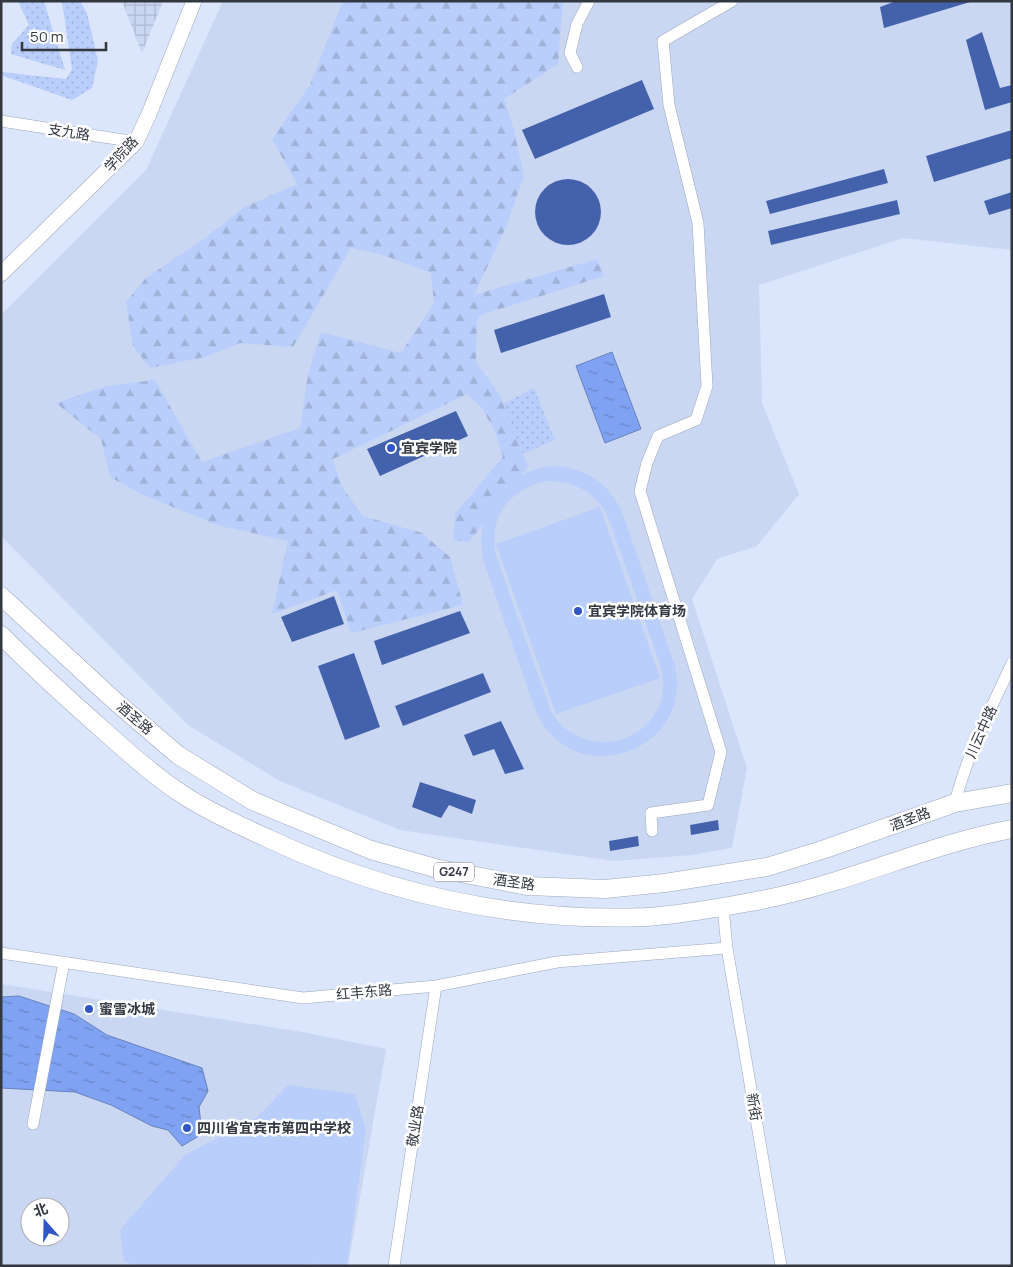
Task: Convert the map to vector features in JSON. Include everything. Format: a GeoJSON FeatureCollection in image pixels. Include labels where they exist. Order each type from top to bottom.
{"type":"FeatureCollection","features":[{"type":"Feature","properties":{"kind":"highway","name":"酒圣路"},"geometry":{"type":"LineString","coordinates":[[1,596],[116,702],[178,755],[253,801],[371,850],[435,868],[527,886],[605,889],[665,883],[767,867],[826,849],[955,803],[1012,793]]}},
{"type":"Feature","properties":{"kind":"highway","name":"酒圣路"},"geometry":{"type":"LineString","coordinates":[[1,635],[141,764],[186,796],[293,851],[356,876],[415,893],[480,907],[548,914],[646,916],[723,907],[836,881],[927,850],[1012,829]]}},
{"type":"Feature","properties":{"kind":"main road","name":"学院路"},"geometry":{"type":"LineString","coordinates":[[1,274],[136,142],[194,1]]}},
{"type":"Feature","properties":{"kind":"street"},"geometry":{"type":"LineString","coordinates":[[577,67],[570,54],[577,24],[589,1]]}},
{"type":"Feature","properties":{"kind":"street"},"geometry":{"type":"LineString","coordinates":[[652,831],[651,813],[708,805],[721,752],[640,491],[647,463],[658,436],[696,420],[706,386],[698,224],[669,105],[663,41],[732,1]]}},
{"type":"Feature","properties":{"kind":"street","name":"支九路"},"geometry":{"type":"LineString","coordinates":[[1,122],[136,142]]}},
{"type":"Feature","properties":{"kind":"street","name":"川云中路"},"geometry":{"type":"LineString","coordinates":[[955,803],[961,779],[1012,663]]}},
{"type":"Feature","properties":{"kind":"street","name":"新街"},"geometry":{"type":"LineString","coordinates":[[723,907],[727,948],[781,1266]]}},
{"type":"Feature","properties":{"kind":"street","name":"红丰东路"},"geometry":{"type":"LineString","coordinates":[[1,953],[304,998],[436,986],[558,962],[727,948]]}},
{"type":"Feature","properties":{"kind":"street"},"geometry":{"type":"LineString","coordinates":[[33,1124],[64,962]]}},
{"type":"Feature","properties":{"kind":"street","name":"敬业路"},"geometry":{"type":"LineString","coordinates":[[394,1266],[436,986]]}},
{"type":"Feature","properties":{"kind":"shaded area"},"geometry":{"type":"Polygon","coordinates":[[[122,1],[163,1],[142,53],[122,1]]]}},
{"type":"Feature","properties":{"kind":"shaded area","name":"宜宾学院"},"geometry":{"type":"Polygon","coordinates":[[[223,1],[1012,1],[1012,250],[903,238],[759,285],[762,403],[799,494],[757,546],[717,559],[692,599],[747,768],[732,848],[692,855],[614,861],[400,830],[280,781],[188,725],[1,536],[1,315],[146,170],[223,1]]]}},
{"type":"Feature","properties":{"kind":"shaded area","name":"四川省宜宾市第四中学校"},"geometry":{"type":"Polygon","coordinates":[[[1,984],[302,1032],[386,1049],[348,1266],[1,1266],[1,984]]]}},
{"type":"Feature","properties":{"kind":"green space"},"geometry":{"type":"Polygon","coordinates":[[[18,1],[44,1],[65,70],[11,54],[12,44],[29,25],[18,1]]]}},
{"type":"Feature","properties":{"kind":"green space"},"geometry":{"type":"Polygon","coordinates":[[[62,1],[80,1],[87,13],[98,61],[92,88],[72,100],[1,75],[1,72],[66,79],[72,69],[62,1]]]}},
{"type":"Feature","properties":{"kind":"green space"},"geometry":{"type":"Polygon","coordinates":[[[343,1],[563,1],[558,64],[504,99],[514,130],[524,176],[506,227],[474,295],[597,259],[604,276],[481,315],[477,321],[476,362],[500,395],[528,467],[469,542],[453,540],[455,514],[503,457],[495,432],[482,408],[467,394],[333,459],[342,487],[363,516],[422,533],[450,557],[463,605],[351,633],[337,590],[272,614],[288,541],[217,525],[141,494],[110,477],[101,439],[56,403],[106,386],[155,380],[202,462],[300,428],[308,374],[321,332],[401,353],[434,303],[431,273],[383,255],[351,248],[293,347],[240,343],[205,357],[150,368],[133,346],[126,302],[146,278],[204,239],[243,208],[297,184],[272,139],[310,85],[343,1]]]}},
{"type":"Feature","properties":{"kind":"green space"},"geometry":{"type":"Polygon","coordinates":[[[534,388],[555,440],[523,454],[503,404],[534,388]]]}},
{"type":"Feature","properties":{"kind":"green space"},"geometry":{"type":"Polygon","coordinates":[[[554,466],[577,470],[597,480],[613,496],[624,517],[675,666],[676,696],[666,721],[649,740],[626,752],[601,756],[576,751],[553,737],[536,712],[484,563],[481,544],[482,527],[487,511],[495,497],[505,486],[519,476],[554,466]],[[547,481],[522,490],[505,506],[495,528],[496,555],[551,712],[567,730],[587,740],[607,742],[627,738],[644,727],[656,711],[663,691],[661,667],[607,514],[589,493],[574,485],[547,481]]]}},
{"type":"Feature","properties":{"kind":"green space","name":"宜宾学院体育场"},"geometry":{"type":"Polygon","coordinates":[[[600,507],[660,678],[556,714],[496,544],[600,507]]]}},
{"type":"Feature","properties":{"kind":"green space"},"geometry":{"type":"Polygon","coordinates":[[[288,1085],[355,1094],[366,1130],[347,1266],[314,1266],[314,1263],[301,1266],[143,1266],[124,1262],[120,1230],[185,1155],[256,1118],[288,1085]]]}},
{"type":"Feature","properties":{"kind":"water"},"geometry":{"type":"Polygon","coordinates":[[[612,352],[641,429],[605,443],[576,366],[612,352]]]}},
{"type":"Feature","properties":{"kind":"water"},"geometry":{"type":"Polygon","coordinates":[[[19,996],[74,1014],[107,1035],[202,1068],[208,1091],[199,1107],[202,1134],[182,1146],[168,1130],[152,1126],[111,1105],[75,1092],[1,1088],[1,997],[19,996]]]}},
{"type":"Feature","properties":{"kind":"building"},"geometry":{"type":"Polygon","coordinates":[[[896,1],[970,2],[884,28],[880,7],[896,1]]]}},
{"type":"Feature","properties":{"kind":"building"},"geometry":{"type":"Polygon","coordinates":[[[982,32],[1000,88],[1012,85],[1012,102],[985,110],[966,40],[982,32]]]}},
{"type":"Feature","properties":{"kind":"building"},"geometry":{"type":"Polygon","coordinates":[[[642,80],[654,109],[535,159],[522,130],[642,80]]]}},
{"type":"Feature","properties":{"kind":"building"},"geometry":{"type":"Polygon","coordinates":[[[1012,130],[1012,158],[934,182],[926,156],[1012,130]]]}},
{"type":"Feature","properties":{"kind":"building"},"geometry":{"type":"Polygon","coordinates":[[[884,169],[888,183],[770,214],[766,201],[884,169]]]}},
{"type":"Feature","properties":{"kind":"building"},"geometry":{"type":"Polygon","coordinates":[[[568,179],[581,181],[591,189],[599,199],[601,212],[599,225],[591,235],[581,243],[568,245],[555,243],[545,235],[537,225],[535,212],[537,199],[545,189],[555,181],[568,179]]]}},
{"type":"Feature","properties":{"kind":"building"},"geometry":{"type":"Polygon","coordinates":[[[1012,192],[1012,208],[989,215],[984,201],[1012,192]]]}},
{"type":"Feature","properties":{"kind":"building"},"geometry":{"type":"Polygon","coordinates":[[[897,200],[900,214],[771,245],[768,231],[897,200]]]}},
{"type":"Feature","properties":{"kind":"building"},"geometry":{"type":"Polygon","coordinates":[[[604,294],[611,317],[501,353],[494,330],[604,294]]]}},
{"type":"Feature","properties":{"kind":"building"},"geometry":{"type":"Polygon","coordinates":[[[456,411],[468,436],[380,476],[367,449],[456,411]]]}},
{"type":"Feature","properties":{"kind":"building"},"geometry":{"type":"Polygon","coordinates":[[[334,596],[344,624],[292,642],[281,617],[334,596]]]}},
{"type":"Feature","properties":{"kind":"building"},"geometry":{"type":"Polygon","coordinates":[[[460,611],[470,633],[382,665],[374,641],[460,611]]]}},
{"type":"Feature","properties":{"kind":"building"},"geometry":{"type":"Polygon","coordinates":[[[354,653],[380,727],[345,740],[318,666],[354,653]]]}},
{"type":"Feature","properties":{"kind":"building"},"geometry":{"type":"Polygon","coordinates":[[[483,673],[491,692],[403,726],[395,706],[483,673]]]}},
{"type":"Feature","properties":{"kind":"building"},"geometry":{"type":"Polygon","coordinates":[[[501,721],[524,769],[505,774],[494,749],[473,756],[464,735],[501,721]]]}},
{"type":"Feature","properties":{"kind":"building"},"geometry":{"type":"Polygon","coordinates":[[[420,782],[476,800],[472,814],[449,805],[441,818],[412,807],[420,782]]]}},
{"type":"Feature","properties":{"kind":"building"},"geometry":{"type":"Polygon","coordinates":[[[718,820],[719,830],[691,835],[690,825],[718,820]]]}},
{"type":"Feature","properties":{"kind":"building"},"geometry":{"type":"Polygon","coordinates":[[[638,836],[639,846],[610,851],[609,841],[638,836]]]}},
{"type":"Feature","properties":{"kind":"place","name":"宜宾学院"},"geometry":{"type":"Point","coordinates":[391,448]}},
{"type":"Feature","properties":{"kind":"place","name":"宜宾学院体育场"},"geometry":{"type":"Point","coordinates":[578,611]}},
{"type":"Feature","properties":{"kind":"place","name":"蜜雪冰城"},"geometry":{"type":"Point","coordinates":[89,1009]}},
{"type":"Feature","properties":{"kind":"place","name":"四川省宜宾市第四中学校"},"geometry":{"type":"Point","coordinates":[187,1128]}}]}
